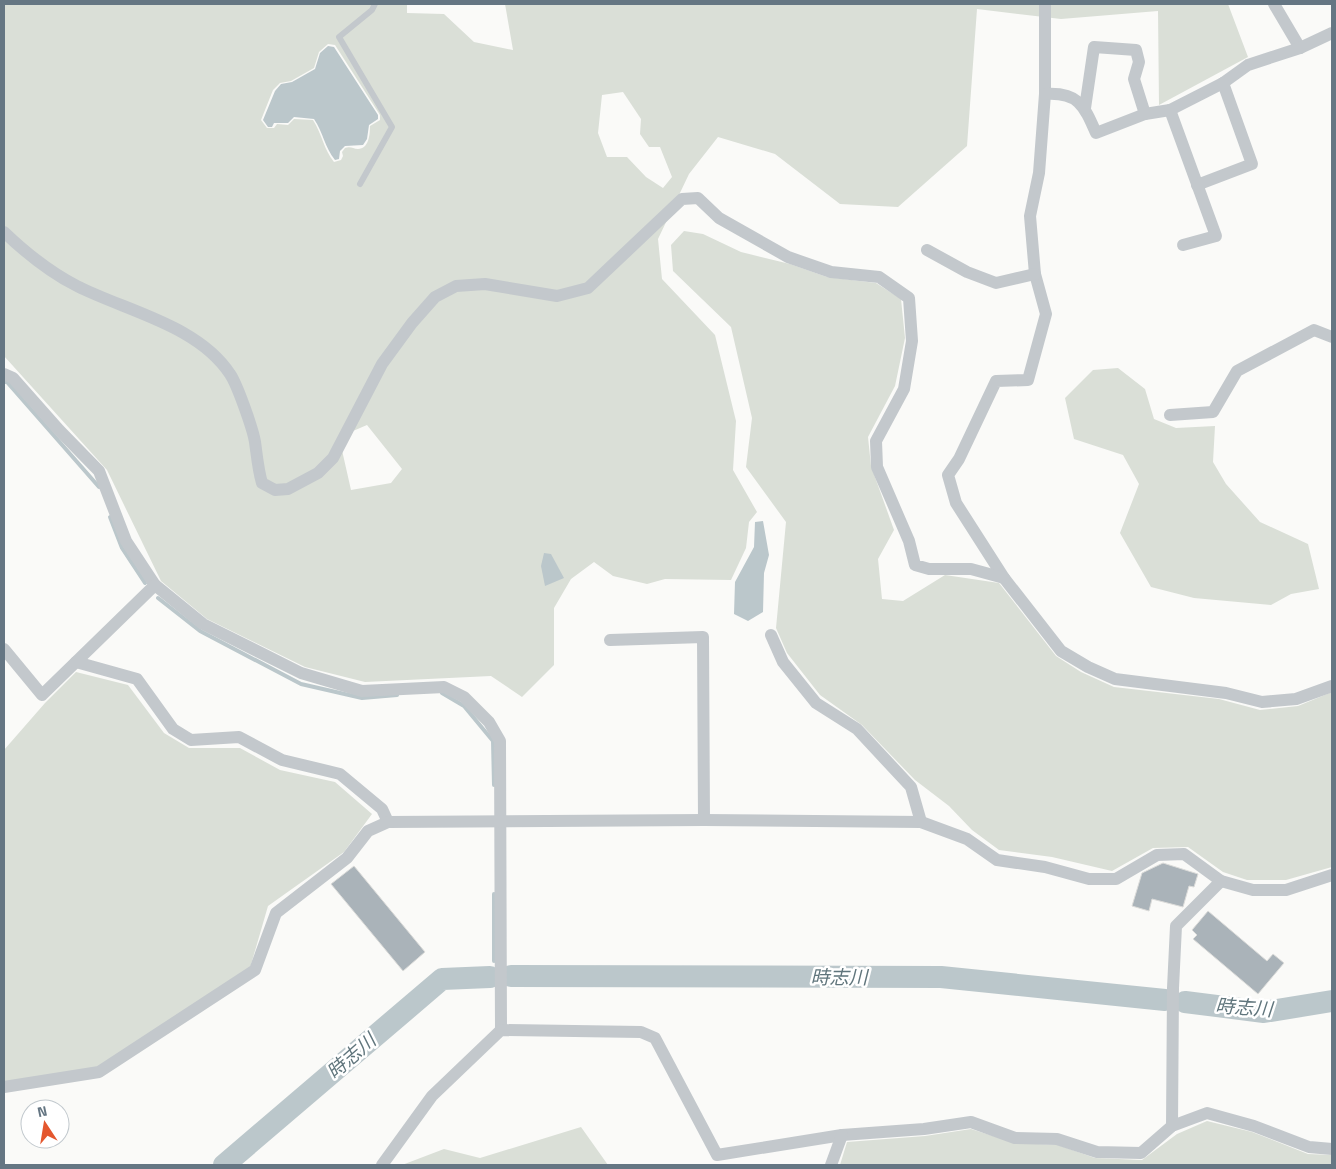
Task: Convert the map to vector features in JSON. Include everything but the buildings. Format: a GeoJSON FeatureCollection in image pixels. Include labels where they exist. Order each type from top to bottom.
{"type":"FeatureCollection","features":[{"type":"Feature","properties":{"kind":"street"},"geometry":{"type":"LineString","coordinates":[[1045,4],[1045,94],[1039,173],[1030,216],[1035,274],[1046,314],[1028,380],[996,381],[959,459],[948,475],[956,503],[1004,578],[1061,651],[1115,679],[1226,693],[1262,702],[1296,699],[1332,686]]}},
{"type":"Feature","properties":{"kind":"street"},"geometry":{"type":"LineString","coordinates":[[1274,4],[1300,48]]}},
{"type":"Feature","properties":{"kind":"street"},"geometry":{"type":"LineString","coordinates":[[1045,94],[1064,93],[1085,108],[1096,133],[1145,114],[1170,110],[1223,83],[1248,66],[1300,48],[1332,33]]}},
{"type":"Feature","properties":{"kind":"street"},"geometry":{"type":"LineString","coordinates":[[1085,108],[1094,47],[1136,50],[1138,62],[1134,79],[1145,114]]}},
{"type":"Feature","properties":{"kind":"street"},"geometry":{"type":"LineString","coordinates":[[1197,185],[1252,164],[1223,83]]}},
{"type":"Feature","properties":{"kind":"street"},"geometry":{"type":"LineString","coordinates":[[1170,110],[1216,236],[1183,245]]}},
{"type":"Feature","properties":{"kind":"street"},"geometry":{"type":"LineString","coordinates":[[4,232],[33,260],[76,285],[185,333],[210,350],[231,375],[255,440],[257,467],[262,483],[275,490],[288,488],[318,473],[333,458],[382,364],[412,323],[435,297],[456,286],[485,284],[557,296],[588,288],[682,200],[698,198],[719,218],[788,257],[831,272],[879,277],[909,298],[912,341],[904,389],[876,441],[878,466],[909,540],[915,566],[929,569],[971,569],[1004,578]]}},
{"type":"Feature","properties":{"kind":"street"},"geometry":{"type":"LineString","coordinates":[[927,250],[967,272],[996,282],[1035,274]]}},
{"type":"Feature","properties":{"kind":"street"},"geometry":{"type":"LineString","coordinates":[[1170,415],[1214,412],[1237,371],[1314,330],[1332,337]]}},
{"type":"Feature","properties":{"kind":"street"},"geometry":{"type":"LineString","coordinates":[[4,374],[13,378],[59,430],[99,471],[126,541],[155,585],[203,624],[301,673],[362,691],[444,687],[464,697],[489,722],[500,741],[502,1030]]}},
{"type":"Feature","properties":{"kind":"street"},"geometry":{"type":"LineString","coordinates":[[4,649],[42,695],[155,585]]}},
{"type":"Feature","properties":{"kind":"street"},"geometry":{"type":"LineString","coordinates":[[771,634],[783,662],[816,703],[858,729],[911,787],[921,822]]}},
{"type":"Feature","properties":{"kind":"street"},"geometry":{"type":"LineString","coordinates":[[610,640],[703,637],[704,820]]}},
{"type":"Feature","properties":{"kind":"street"},"geometry":{"type":"LineString","coordinates":[[76,662],[136,679],[173,729],[191,740],[239,738],[282,760],[340,774],[382,809],[388,822]]}},
{"type":"Feature","properties":{"kind":"street"},"geometry":{"type":"LineString","coordinates":[[4,1087],[99,1072],[255,970],[276,913],[347,858],[368,831],[388,822],[704,820],[921,822],[967,839],[997,860],[1046,867],[1089,879],[1116,880],[1157,854],[1184,854],[1221,881],[1253,890],[1286,890],[1332,875]]}},
{"type":"Feature","properties":{"kind":"street"},"geometry":{"type":"LineString","coordinates":[[1172,1126],[1173,988],[1176,926],[1221,881]]}},
{"type":"Feature","properties":{"kind":"street"},"geometry":{"type":"LineString","coordinates":[[382,1165],[432,1096],[502,1030],[640,1032],[655,1038],[716,1155],[842,1135],[924,1129],[971,1122],[1016,1138],[1057,1139],[1097,1152],[1141,1153],[1172,1126],[1207,1113],[1254,1126],[1308,1147],[1332,1148]]}},
{"type":"Feature","properties":{"kind":"street"},"geometry":{"type":"LineString","coordinates":[[831,1165],[842,1135]]}},
{"type":"Feature","properties":{"kind":"lane"},"geometry":{"type":"LineString","coordinates":[[360,184],[392,127],[340,37],[372,10],[374,4]]}},
{"type":"Feature","properties":{"kind":"shaded area"},"geometry":{"type":"Polygon","coordinates":[[[4,4],[407,4],[407,13],[444,14],[474,42],[513,50],[505,4],[1228,4],[1248,57],[1159,105],[1158,11],[1061,19],[977,9],[967,146],[898,207],[840,204],[775,154],[718,137],[689,174],[658,239],[662,279],[715,335],[736,421],[733,470],[757,512],[749,522],[746,548],[731,580],[665,579],[647,584],[613,576],[594,562],[571,579],[554,608],[554,665],[522,697],[491,676],[365,682],[305,667],[207,619],[161,581],[107,470],[4,356],[4,4]],[[328,44],[319,52],[314,68],[291,81],[280,83],[273,90],[261,120],[267,128],[274,128],[277,124],[288,125],[294,119],[313,120],[334,162],[341,160],[342,152],[345,148],[358,149],[365,147],[370,133],[370,126],[380,120],[380,115],[335,45],[328,44]],[[623,92],[602,95],[598,133],[607,157],[627,157],[646,177],[663,188],[672,177],[660,147],[649,147],[640,134],[641,119],[623,92]],[[367,425],[339,437],[351,490],[391,483],[402,469],[367,425]]]}},
{"type":"Feature","properties":{"kind":"shaded area"},"geometry":{"type":"Polygon","coordinates":[[[328,46],[334,47],[378,115],[378,119],[369,125],[367,139],[363,145],[345,146],[340,151],[339,159],[335,160],[314,119],[294,117],[288,123],[274,123],[272,127],[268,127],[263,120],[275,91],[281,84],[292,82],[315,69],[320,53],[328,46]]]}},
{"type":"Feature","properties":{"kind":"shaded area"},"geometry":{"type":"Polygon","coordinates":[[[684,231],[703,234],[741,252],[790,264],[827,277],[876,283],[901,299],[905,338],[895,386],[868,437],[871,466],[894,530],[878,559],[882,599],[903,601],[945,575],[999,583],[1056,656],[1081,672],[1114,687],[1219,699],[1260,710],[1298,706],[1332,692],[1332,867],[1286,880],[1247,880],[1223,872],[1188,847],[1153,848],[1112,871],[1052,857],[999,850],[972,830],[949,806],[915,780],[862,725],[820,695],[787,653],[776,628],[786,522],[746,467],[752,418],[731,327],[673,271],[671,245],[684,231]]]}},
{"type":"Feature","properties":{"kind":"shaded area"},"geometry":{"type":"Polygon","coordinates":[[[1118,368],[1145,389],[1154,419],[1176,428],[1215,426],[1213,462],[1226,484],[1260,522],[1308,544],[1319,589],[1291,594],[1271,605],[1194,598],[1151,587],[1120,533],[1139,484],[1123,455],[1074,439],[1065,398],[1093,370],[1118,368]]]}},
{"type":"Feature","properties":{"kind":"shaded area"},"geometry":{"type":"Polygon","coordinates":[[[763,521],[769,555],[764,573],[763,612],[748,621],[734,614],[735,582],[754,547],[755,522],[763,521]]]}},
{"type":"Feature","properties":{"kind":"shaded area"},"geometry":{"type":"Polygon","coordinates":[[[544,553],[551,554],[564,578],[545,586],[541,566],[544,553]]]}},
{"type":"Feature","properties":{"kind":"shaded area"},"geometry":{"type":"Polygon","coordinates":[[[76,672],[128,685],[164,733],[189,748],[240,748],[280,770],[335,782],[372,814],[344,852],[268,906],[250,968],[101,1066],[4,1089],[4,750],[45,703],[76,672]]]}},
{"type":"Feature","properties":{"kind":"shaded area"},"geometry":{"type":"Polygon","coordinates":[[[1207,1121],[1252,1132],[1308,1154],[1332,1155],[1332,1165],[840,1165],[847,1142],[925,1136],[971,1129],[1015,1143],[1058,1145],[1095,1158],[1142,1160],[1177,1134],[1207,1121]]]}},
{"type":"Feature","properties":{"kind":"shaded area"},"geometry":{"type":"Polygon","coordinates":[[[581,1127],[608,1165],[402,1165],[444,1149],[480,1158],[581,1127]]]}},
{"type":"Feature","properties":{"kind":"waterway"},"geometry":{"type":"LineString","coordinates":[[4,382],[7,382],[99,487]]}},
{"type":"Feature","properties":{"kind":"waterway"},"geometry":{"type":"LineString","coordinates":[[110,517],[122,548],[145,583]]}},
{"type":"Feature","properties":{"kind":"waterway"},"geometry":{"type":"LineString","coordinates":[[158,598],[200,631],[301,684],[362,698],[397,695]]}},
{"type":"Feature","properties":{"kind":"waterway"},"geometry":{"type":"LineString","coordinates":[[442,693],[464,706],[493,741],[494,785]]}},
{"type":"Feature","properties":{"kind":"waterway"},"geometry":{"type":"LineString","coordinates":[[494,894],[494,961]]}},
{"type":"Feature","properties":{"kind":"waterway","name":"時志川"},"geometry":{"type":"LineString","coordinates":[[511,976],[941,977],[1165,1000]]}},
{"type":"Feature","properties":{"kind":"waterway","name":"時志川"},"geometry":{"type":"LineString","coordinates":[[224,1165],[442,979],[490,977]]}},
{"type":"Feature","properties":{"kind":"waterway","name":"時志川"},"geometry":{"type":"LineString","coordinates":[[1185,1002],[1264,1012],[1332,1001]]}}]}
